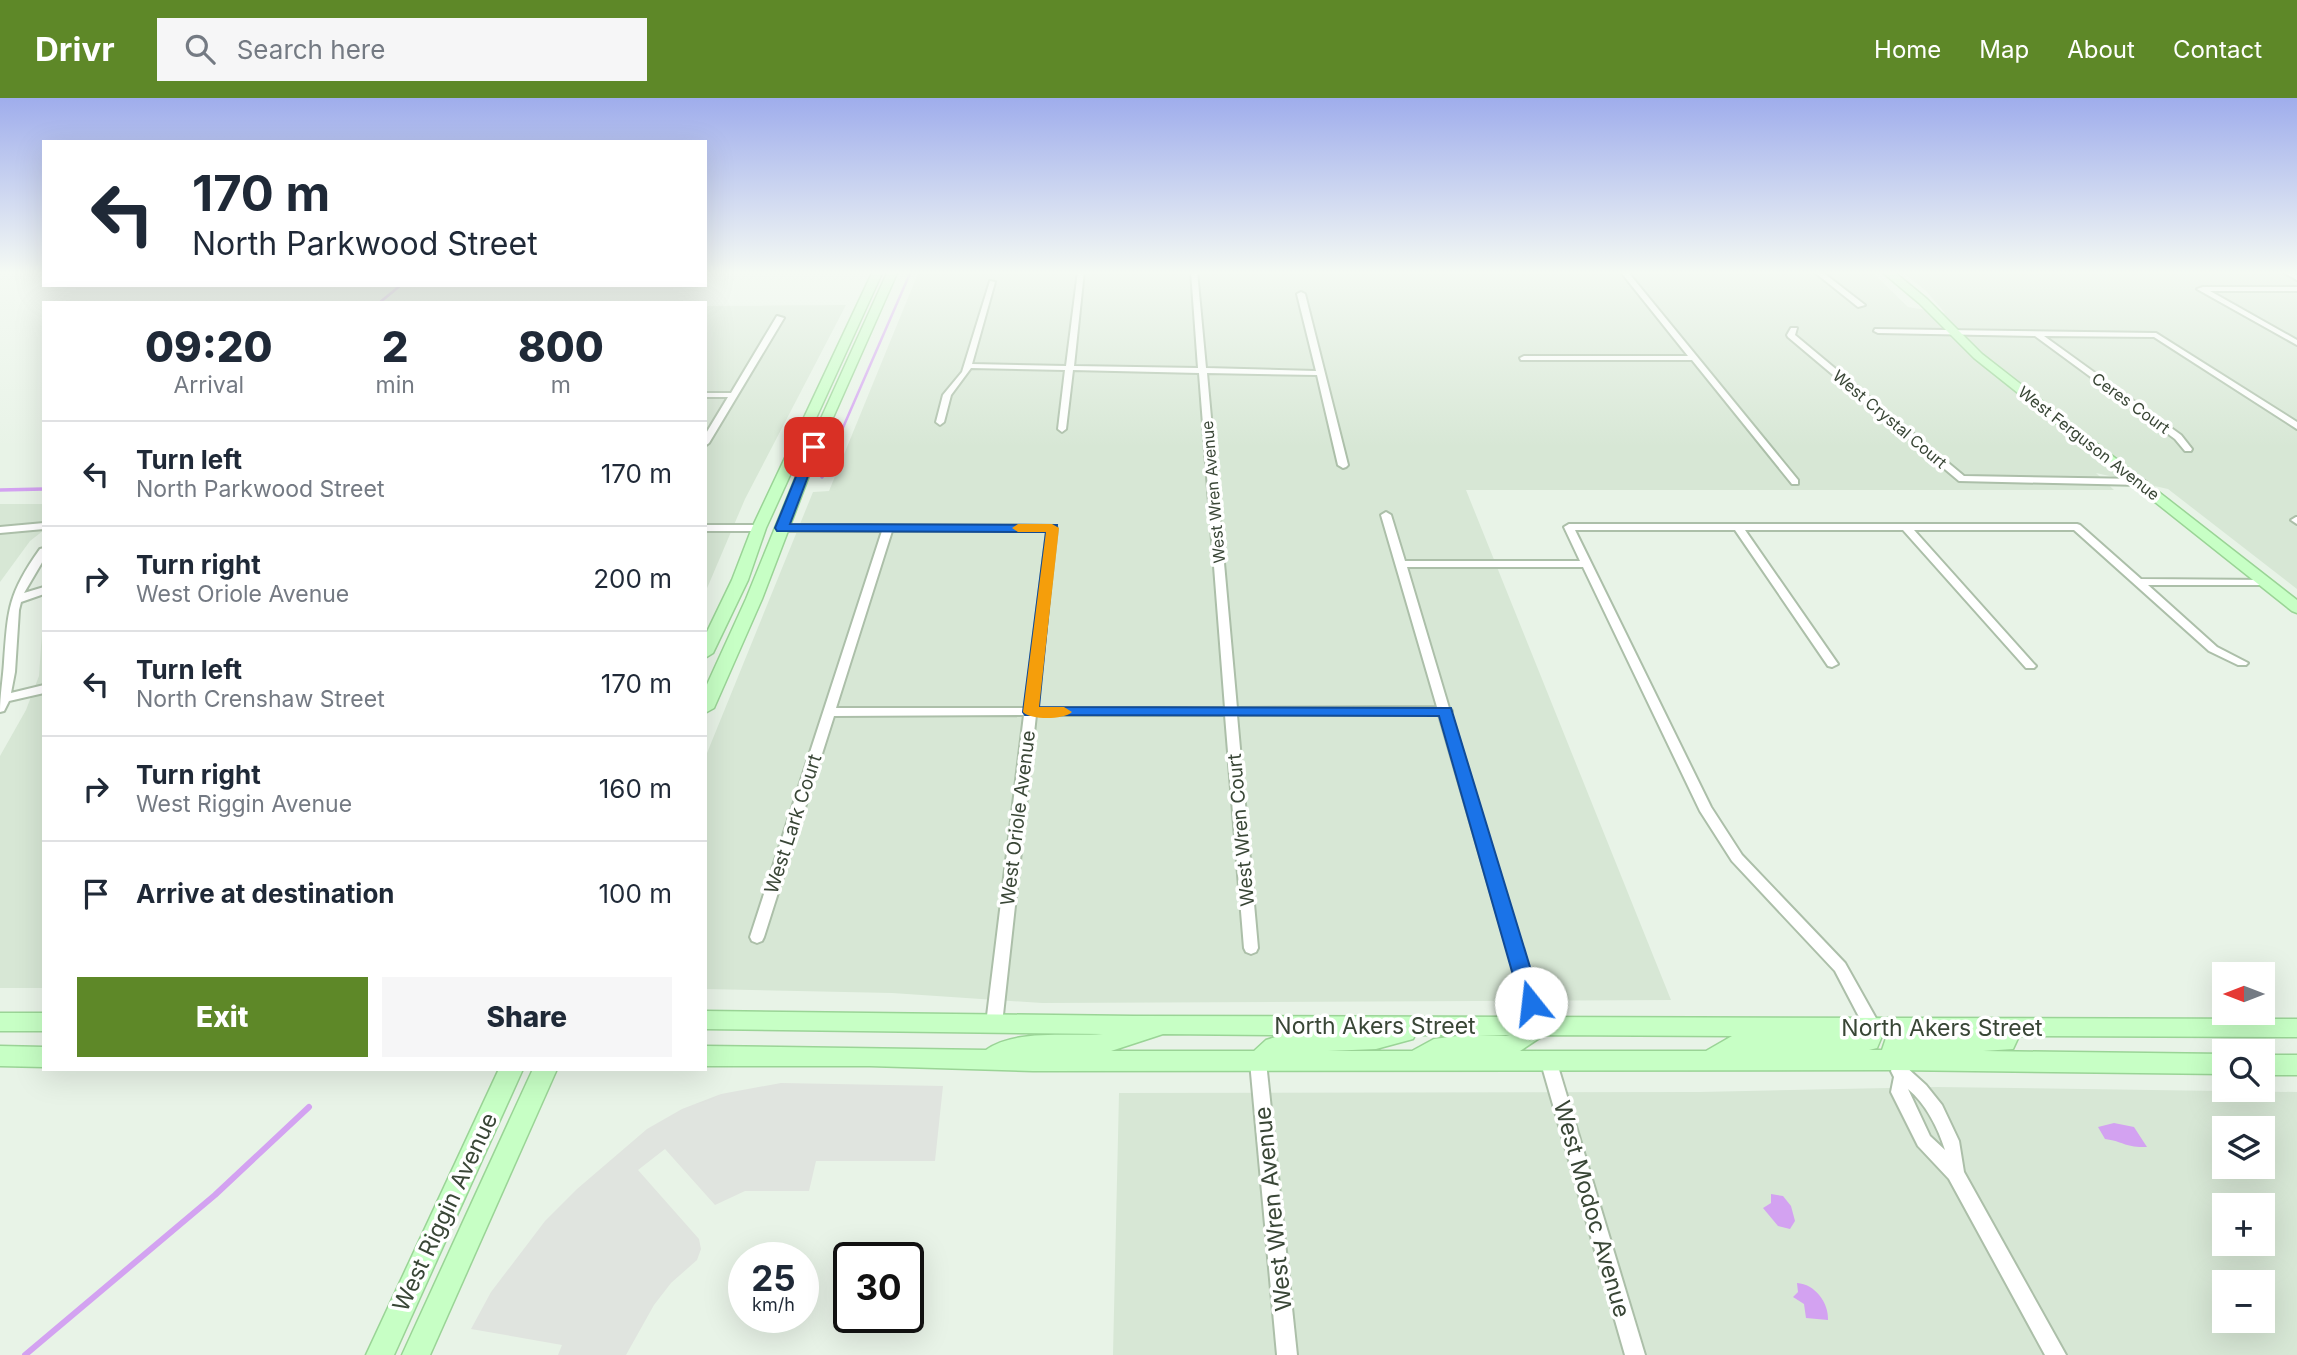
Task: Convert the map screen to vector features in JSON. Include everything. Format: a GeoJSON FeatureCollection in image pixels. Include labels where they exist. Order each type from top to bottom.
{"type":"FeatureCollection","features":[{"type":"Feature","properties":{"kind":"main road"},"geometry":{"type":"LineString","coordinates":[[707,649],[740,580],[759,528],[851,330]]}},
{"type":"Feature","properties":{"kind":"main road"},"geometry":{"type":"LineString","coordinates":[[707,704],[866,330]]}},
{"type":"Feature","properties":{"kind":"main road","name":"West Ferguson Avenue"},"geometry":{"type":"LineString","coordinates":[[1949,330],[2297,608]]}},
{"type":"Feature","properties":{"kind":"main road"},"geometry":{"type":"LineString","coordinates":[[782,528],[775,524],[773,518],[795,463],[792,455]]}},
{"type":"Feature","properties":{"kind":"main road"},"geometry":{"type":"LineString","coordinates":[[743,624],[741,604],[766,534],[764,529],[759,528]]}},
{"type":"Feature","properties":{"kind":"main road","name":"North Akers Street"},"geometry":{"type":"LineString","coordinates":[[707,1020],[1538,1027],[2297,1028]]}},
{"type":"Feature","properties":{"kind":"main road"},"geometry":{"type":"LineString","coordinates":[[0,1022],[42,1022]]}},
{"type":"Feature","properties":{"kind":"main road"},"geometry":{"type":"LineString","coordinates":[[990,1060],[1003,1050],[1015,1047],[1090,1046],[1121,1041],[1161,1025]]}},
{"type":"Feature","properties":{"kind":"main road"},"geometry":{"type":"LineString","coordinates":[[1258,1062],[1274,1048],[1285,1043],[1376,1040],[1429,1026]]}},
{"type":"Feature","properties":{"kind":"main road"},"geometry":{"type":"LineString","coordinates":[[1414,1062],[1434,1049],[1468,1044],[1507,1046],[1520,1041],[1538,1027]]}},
{"type":"Feature","properties":{"kind":"main road"},"geometry":{"type":"LineString","coordinates":[[1711,1059],[1738,1043],[1849,1044],[1869,1041],[1874,1028]]}},
{"type":"Feature","properties":{"kind":"main road"},"geometry":{"type":"LineString","coordinates":[[1897,1068],[1894,1045],[1906,1042],[2005,1042],[2011,1028]]}},
{"type":"Feature","properties":{"kind":"main road"},"geometry":{"type":"LineString","coordinates":[[0,1056],[42,1057]]}},
{"type":"Feature","properties":{"kind":"main road","name":"North Akers Street"},"geometry":{"type":"LineString","coordinates":[[707,1056],[1549,1063],[1711,1059],[1897,1068],[2212,1064]]}},
{"type":"Feature","properties":{"kind":"main road"},"geometry":{"type":"LineString","coordinates":[[2275,1065],[2297,1065]]}},
{"type":"Feature","properties":{"kind":"main road","name":"West Riggin Avenue"},"geometry":{"type":"LineString","coordinates":[[380,1355],[510,1071]]}},
{"type":"Feature","properties":{"kind":"main road","name":"West Riggin Avenue"},"geometry":{"type":"LineString","coordinates":[[416,1355],[544,1071]]}},
{"type":"Feature","properties":{"kind":"street"},"geometry":{"type":"LineString","coordinates":[[707,440],[773,330]]}},
{"type":"Feature","properties":{"kind":"street"},"geometry":{"type":"LineString","coordinates":[[940,422],[947,396],[967,369],[978,330]]}},
{"type":"Feature","properties":{"kind":"street"},"geometry":{"type":"LineString","coordinates":[[1062,429],[1074,330]]}},
{"type":"Feature","properties":{"kind":"street","name":"West Wren Avenue"},"geometry":{"type":"LineString","coordinates":[[1199,330],[1215,491],[1232,712]]}},
{"type":"Feature","properties":{"kind":"street"},"geometry":{"type":"LineString","coordinates":[[1309,330],[1343,465]]}},
{"type":"Feature","properties":{"kind":"street"},"geometry":{"type":"LineString","coordinates":[[1670,330],[1795,482]]}},
{"type":"Feature","properties":{"kind":"street","name":"West Crystal Court"},"geometry":{"type":"LineString","coordinates":[[1794,330],[1791,335],[1962,479],[2137,479]]}},
{"type":"Feature","properties":{"kind":"street"},"geometry":{"type":"LineString","coordinates":[[2273,330],[2297,343]]}},
{"type":"Feature","properties":{"kind":"street"},"geometry":{"type":"LineString","coordinates":[[1878,331],[2156,335],[2297,426]]}},
{"type":"Feature","properties":{"kind":"street","name":"Ceres Court"},"geometry":{"type":"LineString","coordinates":[[2038,335],[2178,437],[2188,449]]}},
{"type":"Feature","properties":{"kind":"street"},"geometry":{"type":"LineString","coordinates":[[1524,358],[1693,358]]}},
{"type":"Feature","properties":{"kind":"street"},"geometry":{"type":"LineString","coordinates":[[967,369],[1051,372],[1069,369],[1319,370]]}},
{"type":"Feature","properties":{"kind":"street"},"geometry":{"type":"LineString","coordinates":[[707,395],[734,395]]}},
{"type":"Feature","properties":{"kind":"street"},"geometry":{"type":"LineString","coordinates":[[1387,515],[1538,1027]]}},
{"type":"Feature","properties":{"kind":"street"},"geometry":{"type":"LineString","coordinates":[[0,530],[42,526]]}},
{"type":"Feature","properties":{"kind":"street"},"geometry":{"type":"LineString","coordinates":[[1874,1028],[1840,967],[1737,858],[1705,808],[1569,527],[2077,527],[2213,649],[2242,663]]}},
{"type":"Feature","properties":{"kind":"street"},"geometry":{"type":"LineString","coordinates":[[1738,527],[1832,664]]}},
{"type":"Feature","properties":{"kind":"street"},"geometry":{"type":"LineString","coordinates":[[1906,527],[2030,666]]}},
{"type":"Feature","properties":{"kind":"street"},"geometry":{"type":"LineString","coordinates":[[707,528],[759,528]]}},
{"type":"Feature","properties":{"kind":"street"},"geometry":{"type":"LineString","coordinates":[[782,528],[888,528]]}},
{"type":"Feature","properties":{"kind":"street","name":"West Oriole Avenue"},"geometry":{"type":"LineString","coordinates":[[888,528],[1052,528],[994,1024]]}},
{"type":"Feature","properties":{"kind":"street","name":"West Lark Court"},"geometry":{"type":"LineString","coordinates":[[757,937],[888,528]]}},
{"type":"Feature","properties":{"kind":"street"},"geometry":{"type":"LineString","coordinates":[[2,703],[12,666],[16,600],[27,576],[42,554]]}},
{"type":"Feature","properties":{"kind":"street"},"geometry":{"type":"LineString","coordinates":[[1402,564],[1587,564]]}},
{"type":"Feature","properties":{"kind":"street"},"geometry":{"type":"LineString","coordinates":[[2138,582],[2264,582]]}},
{"type":"Feature","properties":{"kind":"street"},"geometry":{"type":"LineString","coordinates":[[16,600],[42,591]]}},
{"type":"Feature","properties":{"kind":"street"},"geometry":{"type":"LineString","coordinates":[[16,600],[42,597]]}},
{"type":"Feature","properties":{"kind":"street"},"geometry":{"type":"LineString","coordinates":[[2,703],[42,690]]}},
{"type":"Feature","properties":{"kind":"street"},"geometry":{"type":"LineString","coordinates":[[829,712],[1446,711]]}},
{"type":"Feature","properties":{"kind":"street","name":"West Wren Court"},"geometry":{"type":"LineString","coordinates":[[1232,712],[1251,948]]}},
{"type":"Feature","properties":{"kind":"street","name":"West Wren Avenue"},"geometry":{"type":"LineString","coordinates":[[1258,1062],[1287,1355]]}},
{"type":"Feature","properties":{"kind":"street","name":"West Modoc Avenue"},"geometry":{"type":"LineString","coordinates":[[1549,1063],[1635,1355]]}},
{"type":"Feature","properties":{"kind":"street"},"geometry":{"type":"LineString","coordinates":[[1897,1068],[1899,1092],[1917,1127],[1931,1151],[1955,1173],[2056,1355]]}},
{"type":"Feature","properties":{"kind":"street"},"geometry":{"type":"LineString","coordinates":[[1897,1068],[1922,1091],[1954,1148],[1955,1173]]}},
{"type":"Feature","properties":{"kind":"street"},"geometry":{"type":"LineString","coordinates":[[1917,1127],[1942,1127]]}},
{"type":"Feature","properties":{"kind":"shaded area"},"geometry":{"type":"Polygon","coordinates":[[[707,330],[833,330],[745,499],[707,588],[707,330]]]}},
{"type":"Feature","properties":{"kind":"shaded area"},"geometry":{"type":"Polygon","coordinates":[[[895,330],[2297,330],[2297,589],[2168,489],[2096,473],[2114,490],[1466,490],[1671,1000],[1042,1003],[892,993],[707,989],[707,753],[813,492],[829,491],[895,330]]]}},
{"type":"Feature","properties":{"kind":"shaded area"},"geometry":{"type":"Polygon","coordinates":[[[0,504],[42,504],[42,532],[30,541],[0,582],[0,504]]]}},
{"type":"Feature","properties":{"kind":"shaded area"},"geometry":{"type":"Polygon","coordinates":[[[42,632],[42,988],[0,988],[0,756],[26,710],[39,676],[42,632]]]}},
{"type":"Feature","properties":{"kind":"shaded area"},"geometry":{"type":"Polygon","coordinates":[[[781,1083],[943,1086],[935,1161],[816,1161],[809,1191],[745,1191],[715,1205],[665,1149],[638,1170],[699,1239],[701,1249],[697,1260],[671,1283],[654,1305],[626,1355],[558,1355],[562,1345],[471,1329],[491,1292],[545,1221],[577,1189],[647,1129],[682,1109],[721,1094],[781,1083]]]}},
{"type":"Feature","properties":{"kind":"shaded area"},"geometry":{"type":"Polygon","coordinates":[[[1937,1087],[2212,1091],[2212,1102],[2275,1102],[2275,1092],[2297,1092],[2297,1355],[1113,1355],[1119,1093],[1700,1092],[1937,1087]]]}},
{"type":"Feature","properties":{"kind":"shaded area"},"geometry":{"type":"Polygon","coordinates":[[[2114,1123],[2134,1127],[2147,1147],[2105,1139],[2098,1127],[2114,1123]]]}},
{"type":"Feature","properties":{"kind":"shaded area"},"geometry":{"type":"Polygon","coordinates":[[[1771,1194],[1783,1196],[1791,1206],[1795,1221],[1790,1229],[1778,1226],[1763,1208],[1771,1203],[1771,1194]]]}},
{"type":"Feature","properties":{"kind":"shaded area"},"geometry":{"type":"Polygon","coordinates":[[[1797,1283],[1810,1287],[1820,1296],[1826,1307],[1828,1320],[1806,1318],[1804,1304],[1793,1297],[1798,1292],[1797,1283]]]}},
{"type":"Feature","properties":{"kind":"waterway"},"geometry":{"type":"LineString","coordinates":[[835,446],[886,330]]}},
{"type":"Feature","properties":{"kind":"waterway"},"geometry":{"type":"LineString","coordinates":[[822,477],[836,445]]}},
{"type":"Feature","properties":{"kind":"waterway"},"geometry":{"type":"LineString","coordinates":[[0,490],[42,489]]}},
{"type":"Feature","properties":{"kind":"waterway"},"geometry":{"type":"LineString","coordinates":[[25,1355],[215,1195],[309,1107]]}},
{"type":"Feature","properties":{"kind":"slow traffic"},"geometry":{"type":"LineString","coordinates":[[1018,528],[1052,528],[1031,712],[1064,712]]}},
{"type":"Feature","properties":{"kind":"route"},"geometry":{"type":"LineString","coordinates":[[814,447],[782,528],[1052,528],[1031,712],[1446,711],[1531,1003]]}}]}
